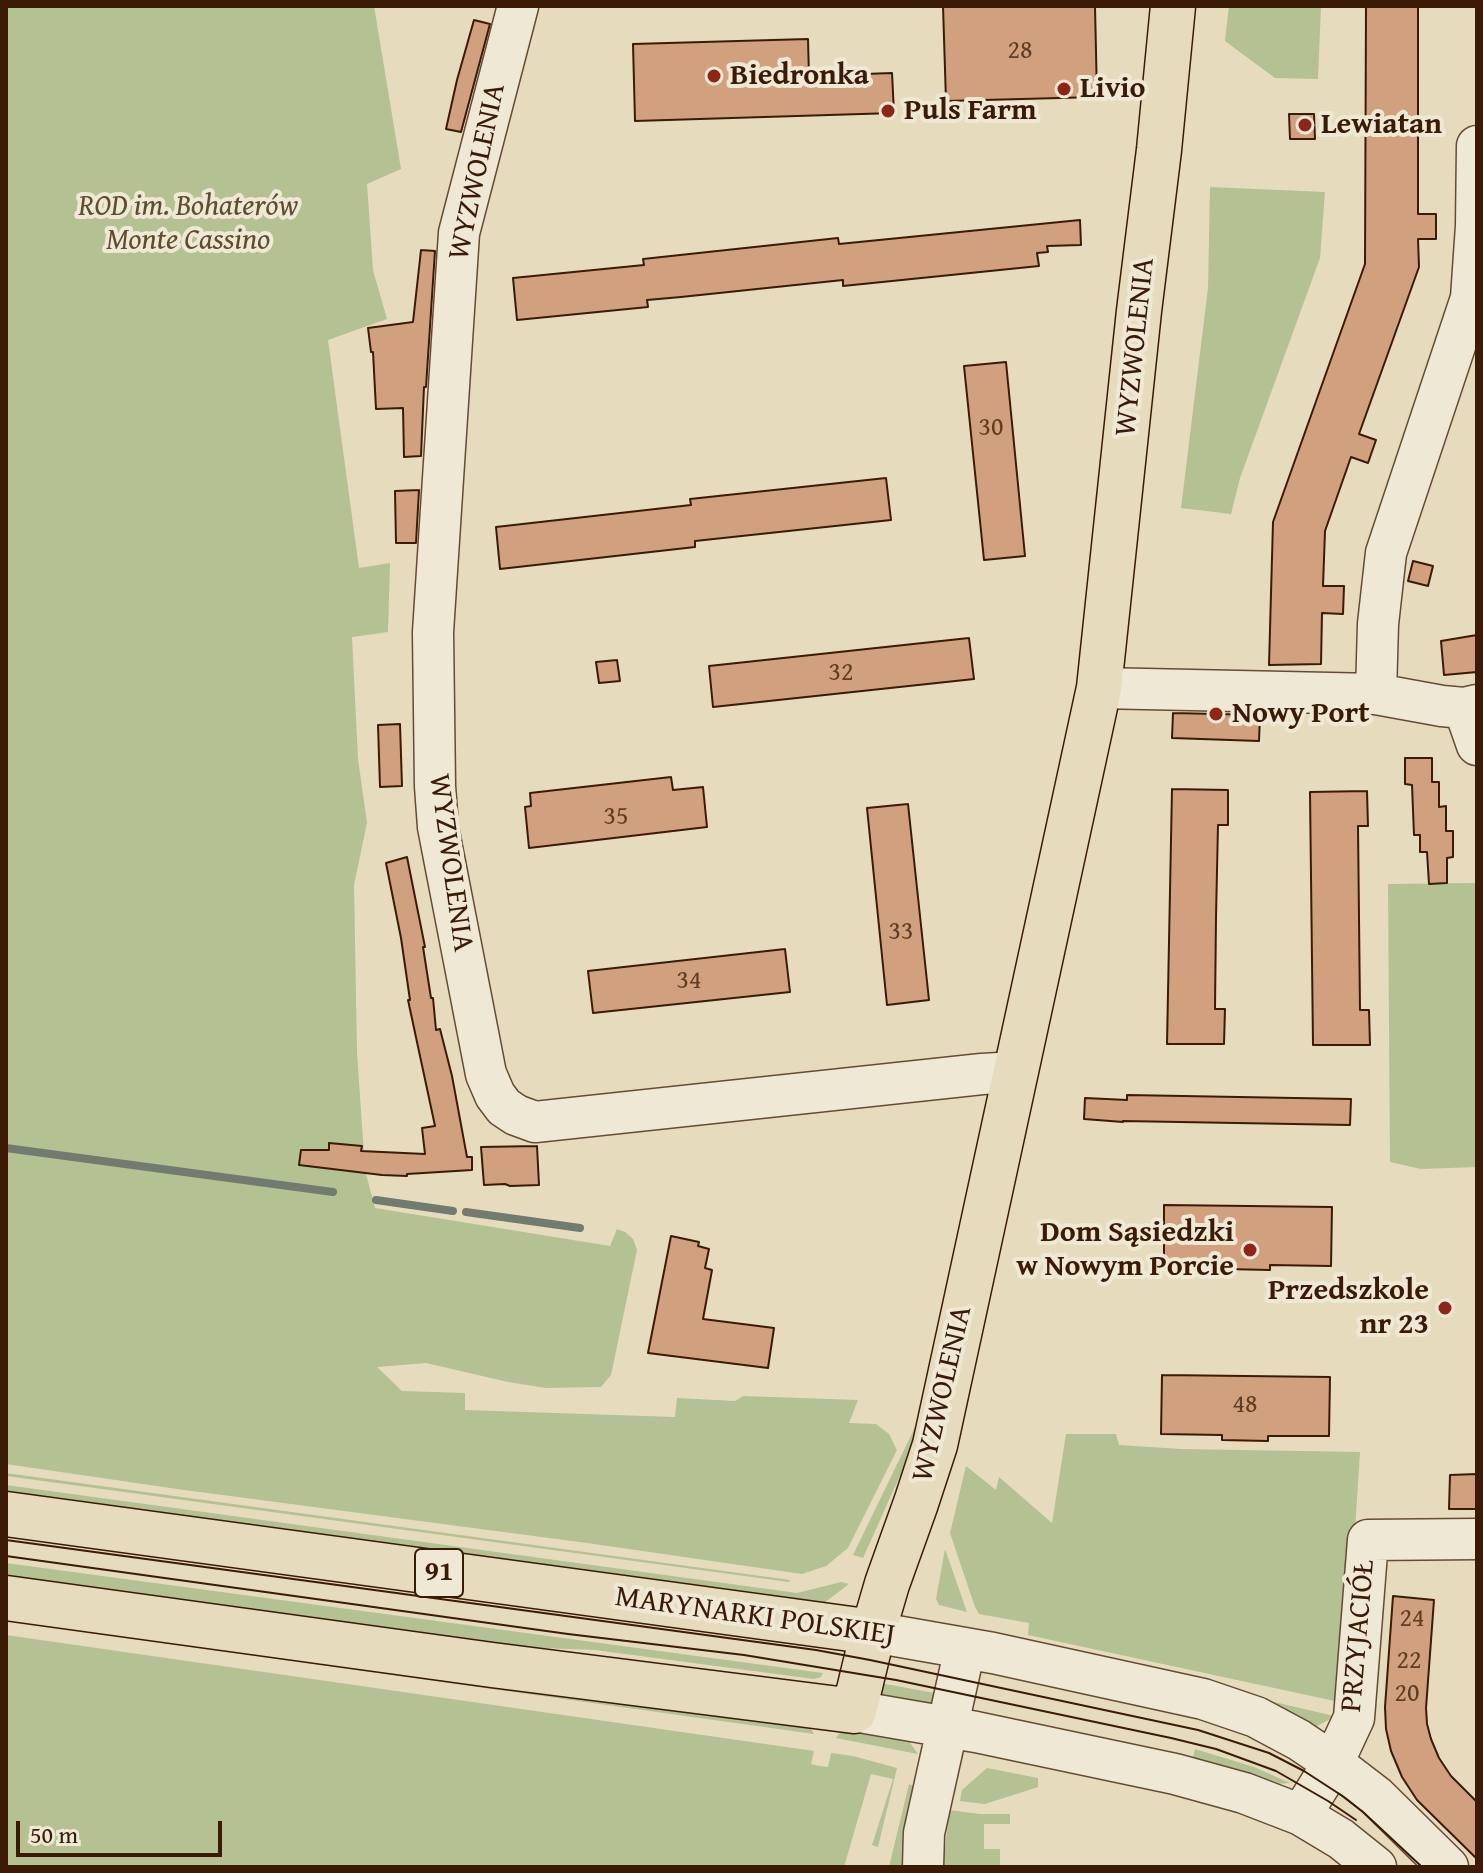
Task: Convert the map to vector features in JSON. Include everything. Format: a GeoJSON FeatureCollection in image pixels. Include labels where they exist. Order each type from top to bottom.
{"type":"FeatureCollection","features":[{"type":"Feature","properties":{"kind":"main road","name":"WYZWOLENIA"},"geometry":{"type":"LineString","coordinates":[[854,1711],[887,1584],[935,1445],[1099,688],[1173,6]]}},
{"type":"Feature","properties":{"kind":"main road","name":"MARYNARKI POLSKIEJ"},"geometry":{"type":"LineString","coordinates":[[6,1514],[873,1632]]}},
{"type":"Feature","properties":{"kind":"main road"},"geometry":{"type":"LineString","coordinates":[[6,1598],[854,1711]]}},
{"type":"Feature","properties":{"kind":"street","name":"WYZWOLENIA"},"geometry":{"type":"LineString","coordinates":[[518,6],[459,233],[433,632],[438,827],[486,1074],[495,1095],[504,1107],[535,1122],[1016,1072]]}},
{"type":"Feature","properties":{"kind":"street"},"geometry":{"type":"LineString","coordinates":[[1376,694],[1378,624],[1386,553],[1471,298],[1477,146]]}},
{"type":"Feature","properties":{"kind":"street"},"geometry":{"type":"LineString","coordinates":[[1099,688],[1376,694],[1473,719]]}},
{"type":"Feature","properties":{"kind":"street","name":"PRZYJACIÓŁ"},"geometry":{"type":"LineString","coordinates":[[1301,1815],[1333,1763],[1354,1718],[1368,1540],[1477,1539]]}},
{"type":"Feature","properties":{"kind":"street","name":"MARYNARKI POLSKIEJ"},"geometry":{"type":"LineString","coordinates":[[873,1632],[965,1648],[1203,1699],[1256,1717],[1299,1740],[1376,1796],[1448,1867]]}},
{"type":"Feature","properties":{"kind":"street"},"geometry":{"type":"LineString","coordinates":[[923,1867],[924,1833],[965,1648]]}},
{"type":"Feature","properties":{"kind":"street"},"geometry":{"type":"LineString","coordinates":[[854,1711],[1175,1774],[1244,1793],[1301,1815],[1341,1839],[1376,1867]]}},
{"type":"Feature","properties":{"kind":"green space","name":"ROD im. Bohaterów Monte Cassino"},"geometry":{"type":"Polygon","coordinates":[[[6,6],[374,6],[401,169],[367,184],[373,270],[387,319],[328,340],[359,568],[390,563],[388,632],[352,637],[358,759],[367,823],[354,885],[357,1052],[365,1170],[375,1208],[610,1246],[617,1229],[633,1239],[637,1250],[611,1375],[601,1387],[546,1388],[426,1363],[377,1367],[402,1391],[465,1393],[465,1410],[675,1417],[677,1398],[735,1401],[743,1396],[858,1400],[849,1423],[876,1424],[889,1434],[897,1450],[848,1548],[826,1566],[802,1574],[6,1464],[6,6]]]}},
{"type":"Feature","properties":{"kind":"green space"},"geometry":{"type":"Polygon","coordinates":[[[1229,6],[1321,6],[1318,79],[1275,78],[1225,41],[1229,6]]]}},
{"type":"Feature","properties":{"kind":"green space"},"geometry":{"type":"Polygon","coordinates":[[[1210,187],[1325,192],[1320,258],[1240,478],[1231,514],[1181,508],[1208,288],[1210,187]]]}},
{"type":"Feature","properties":{"kind":"green space"},"geometry":{"type":"Polygon","coordinates":[[[1477,883],[1477,1167],[1421,1169],[1390,1162],[1388,884],[1477,883]]]}},
{"type":"Feature","properties":{"kind":"green space"},"geometry":{"type":"Polygon","coordinates":[[[921,1415],[925,1420],[863,1558],[853,1555],[921,1415]]]}},
{"type":"Feature","properties":{"kind":"green space"},"geometry":{"type":"Polygon","coordinates":[[[1066,1434],[1116,1434],[1119,1445],[1181,1449],[1360,1452],[1344,1703],[1028,1635],[1029,1623],[979,1614],[950,1533],[966,1466],[996,1490],[999,1477],[1052,1523],[1066,1434]]]}},
{"type":"Feature","properties":{"kind":"green space"},"geometry":{"type":"Polygon","coordinates":[[[6,1473],[790,1580],[6,1476],[6,1473]]]}},
{"type":"Feature","properties":{"kind":"green space"},"geometry":{"type":"Polygon","coordinates":[[[6,1485],[797,1593],[841,1582],[849,1584],[824,1603],[6,1498],[6,1485]]]}},
{"type":"Feature","properties":{"kind":"green space"},"geometry":{"type":"Polygon","coordinates":[[[945,1549],[967,1612],[939,1605],[936,1599],[945,1549]]]}},
{"type":"Feature","properties":{"kind":"green space"},"geometry":{"type":"Polygon","coordinates":[[[6,1563],[823,1673],[814,1679],[595,1650],[490,1646],[6,1582],[6,1563]]]}},
{"type":"Feature","properties":{"kind":"green space"},"geometry":{"type":"Polygon","coordinates":[[[6,1611],[810,1727],[814,1734],[6,1621],[6,1611]]]}},
{"type":"Feature","properties":{"kind":"green space"},"geometry":{"type":"Polygon","coordinates":[[[6,1635],[814,1751],[811,1764],[820,1766],[828,1767],[831,1753],[897,1768],[878,1847],[872,1845],[893,1779],[871,1774],[844,1867],[6,1867],[6,1635]]]}},
{"type":"Feature","properties":{"kind":"green space"},"geometry":{"type":"Polygon","coordinates":[[[880,1683],[940,1694],[935,1707],[886,1701],[880,1695],[880,1683]]]}},
{"type":"Feature","properties":{"kind":"green space"},"geometry":{"type":"Polygon","coordinates":[[[1231,1692],[1334,1717],[1317,1726],[1299,1726],[1231,1692]]]}},
{"type":"Feature","properties":{"kind":"green space"},"geometry":{"type":"Polygon","coordinates":[[[842,1730],[908,1740],[918,1754],[836,1738],[842,1730]]]}},
{"type":"Feature","properties":{"kind":"green space"},"geometry":{"type":"Polygon","coordinates":[[[1195,1749],[1254,1767],[1290,1783],[1274,1784],[1192,1762],[1195,1749]]]}},
{"type":"Feature","properties":{"kind":"green space"},"geometry":{"type":"Polygon","coordinates":[[[987,1768],[1038,1778],[1038,1787],[985,1804],[960,1801],[962,1790],[987,1768]]]}},
{"type":"Feature","properties":{"kind":"green space"},"geometry":{"type":"Polygon","coordinates":[[[909,1784],[914,1786],[903,1840],[902,1867],[889,1867],[909,1784]]]}},
{"type":"Feature","properties":{"kind":"green space"},"geometry":{"type":"Polygon","coordinates":[[[949,1810],[1010,1814],[1010,1824],[984,1824],[984,1849],[1000,1849],[1000,1867],[943,1867],[949,1810]]]}},
{"type":"Feature","properties":{"kind":"building"},"geometry":{"type":"Polygon","coordinates":[[[943,6],[1095,6],[1097,97],[946,101],[943,6]]]}},
{"type":"Feature","properties":{"kind":"building"},"geometry":{"type":"Polygon","coordinates":[[[1366,6],[1418,6],[1418,214],[1436,214],[1436,239],[1418,239],[1419,267],[1359,434],[1376,440],[1368,463],[1351,457],[1325,531],[1323,586],[1344,586],[1343,614],[1322,613],[1321,664],[1269,665],[1273,522],[1365,264],[1366,6]]]}},
{"type":"Feature","properties":{"kind":"building"},"geometry":{"type":"Polygon","coordinates":[[[474,20],[490,24],[461,132],[446,129],[474,20]]]}},
{"type":"Feature","properties":{"kind":"building"},"geometry":{"type":"Polygon","coordinates":[[[808,39],[809,76],[892,73],[894,113],[635,121],[633,44],[808,39]]]}},
{"type":"Feature","properties":{"kind":"building"},"geometry":{"type":"Polygon","coordinates":[[[1289,114],[1314,114],[1315,139],[1290,139],[1289,114]]]}},
{"type":"Feature","properties":{"kind":"building"},"geometry":{"type":"Polygon","coordinates":[[[1080,220],[1081,245],[1047,246],[1048,252],[1037,253],[1039,266],[843,286],[843,280],[647,300],[648,307],[517,320],[513,278],[644,265],[643,259],[838,238],[839,244],[1080,220]]]}},
{"type":"Feature","properties":{"kind":"building"},"geometry":{"type":"Polygon","coordinates":[[[421,250],[435,251],[421,456],[404,457],[403,408],[376,409],[373,352],[368,328],[413,322],[421,250]]]}},
{"type":"Feature","properties":{"kind":"building"},"geometry":{"type":"Polygon","coordinates":[[[1006,362],[1025,556],[984,560],[964,366],[1006,362]]]}},
{"type":"Feature","properties":{"kind":"building"},"geometry":{"type":"Polygon","coordinates":[[[886,478],[891,520],[695,541],[695,547],[500,569],[496,527],[691,505],[690,499],[886,478]]]}},
{"type":"Feature","properties":{"kind":"building"},"geometry":{"type":"Polygon","coordinates":[[[419,490],[416,543],[396,543],[395,491],[419,490]]]}},
{"type":"Feature","properties":{"kind":"building"},"geometry":{"type":"Polygon","coordinates":[[[1413,561],[1433,566],[1428,586],[1408,581],[1413,561]]]}},
{"type":"Feature","properties":{"kind":"building"},"geometry":{"type":"Polygon","coordinates":[[[1477,635],[1477,672],[1444,675],[1441,641],[1477,635]]]}},
{"type":"Feature","properties":{"kind":"building"},"geometry":{"type":"Polygon","coordinates":[[[969,638],[974,679],[713,707],[709,666],[969,638]]]}},
{"type":"Feature","properties":{"kind":"building"},"geometry":{"type":"Polygon","coordinates":[[[617,660],[620,681],[599,683],[596,662],[617,660]]]}},
{"type":"Feature","properties":{"kind":"building"},"geometry":{"type":"Polygon","coordinates":[[[1173,713],[1260,715],[1259,741],[1172,738],[1173,713]]]}},
{"type":"Feature","properties":{"kind":"building"},"geometry":{"type":"Polygon","coordinates":[[[400,724],[402,786],[380,787],[378,725],[400,724]]]}},
{"type":"Feature","properties":{"kind":"building"},"geometry":{"type":"Polygon","coordinates":[[[1405,758],[1432,758],[1432,782],[1439,782],[1439,807],[1446,806],[1446,831],[1453,831],[1453,857],[1447,858],[1447,883],[1429,884],[1427,852],[1420,852],[1420,835],[1414,835],[1412,785],[1405,784],[1405,758]]]}},
{"type":"Feature","properties":{"kind":"building"},"geometry":{"type":"Polygon","coordinates":[[[671,777],[673,790],[703,787],[707,827],[529,848],[525,807],[531,806],[530,793],[671,777]]]}},
{"type":"Feature","properties":{"kind":"building"},"geometry":{"type":"Polygon","coordinates":[[[1172,789],[1228,790],[1228,825],[1218,825],[1216,917],[1215,1009],[1225,1009],[1224,1044],[1167,1044],[1172,789]]]}},
{"type":"Feature","properties":{"kind":"building"},"geometry":{"type":"Polygon","coordinates":[[[1367,791],[1368,826],[1358,826],[1360,1010],[1369,1010],[1370,1045],[1313,1045],[1310,792],[1367,791]]]}},
{"type":"Feature","properties":{"kind":"building"},"geometry":{"type":"Polygon","coordinates":[[[908,804],[929,1000],[887,1005],[867,808],[908,804]]]}},
{"type":"Feature","properties":{"kind":"building"},"geometry":{"type":"Polygon","coordinates":[[[407,857],[425,947],[436,1030],[440,1029],[467,1157],[472,1157],[472,1170],[407,1176],[299,1165],[301,1150],[329,1150],[329,1143],[362,1146],[361,1151],[425,1154],[422,1128],[435,1126],[408,1000],[401,938],[386,863],[407,857]]]}},
{"type":"Feature","properties":{"kind":"building"},"geometry":{"type":"Polygon","coordinates":[[[785,949],[790,992],[593,1013],[588,971],[785,949]]]}},
{"type":"Feature","properties":{"kind":"building"},"geometry":{"type":"Polygon","coordinates":[[[1127,1095],[1351,1099],[1350,1125],[1084,1119],[1085,1098],[1127,1100],[1127,1095]]]}},
{"type":"Feature","properties":{"kind":"building"},"geometry":{"type":"Polygon","coordinates":[[[537,1146],[539,1185],[484,1185],[481,1147],[537,1146]]]}},
{"type":"Feature","properties":{"kind":"building"},"geometry":{"type":"Polygon","coordinates":[[[1164,1205],[1332,1207],[1331,1266],[1270,1265],[1270,1270],[1225,1269],[1225,1264],[1164,1263],[1164,1205]]]}},
{"type":"Feature","properties":{"kind":"building"},"geometry":{"type":"Polygon","coordinates":[[[671,1236],[699,1242],[698,1246],[709,1249],[705,1268],[712,1270],[703,1319],[774,1328],[768,1368],[648,1353],[671,1236]]]}},
{"type":"Feature","properties":{"kind":"building"},"geometry":{"type":"Polygon","coordinates":[[[1162,1375],[1330,1377],[1329,1436],[1268,1436],[1268,1441],[1222,1440],[1222,1435],[1161,1434],[1162,1375]]]}},
{"type":"Feature","properties":{"kind":"building"},"geometry":{"type":"Polygon","coordinates":[[[1477,1474],[1477,1509],[1449,1509],[1450,1475],[1477,1474]]]}},
{"type":"Feature","properties":{"kind":"building"},"geometry":{"type":"Polygon","coordinates":[[[1393,1596],[1434,1600],[1427,1724],[1439,1758],[1451,1776],[1477,1802],[1477,1859],[1417,1800],[1402,1777],[1391,1751],[1385,1707],[1393,1596]]]}},
{"type":"Feature","properties":{"kind":"waterway"},"geometry":{"type":"LineString","coordinates":[[6,1148],[333,1192]]}},
{"type":"Feature","properties":{"kind":"waterway"},"geometry":{"type":"LineString","coordinates":[[376,1200],[453,1211]]}},
{"type":"Feature","properties":{"kind":"waterway"},"geometry":{"type":"LineString","coordinates":[[466,1212],[580,1228]]}},
{"type":"Feature","properties":{"kind":"tram line"},"geometry":{"type":"LineString","coordinates":[[6,1540],[816,1650],[1198,1730],[1269,1753],[1304,1771],[1363,1812],[1422,1867]]}},
{"type":"Feature","properties":{"kind":"tram line"},"geometry":{"type":"LineString","coordinates":[[6,1556],[568,1634],[744,1655],[896,1680],[1216,1749],[1276,1771],[1356,1820]]}},
{"type":"Feature","properties":{"kind":"place","name":"Biedronka"},"geometry":{"type":"Point","coordinates":[714,76]}},
{"type":"Feature","properties":{"kind":"place","name":"Livio"},"geometry":{"type":"Point","coordinates":[1064,89]}},
{"type":"Feature","properties":{"kind":"place","name":"Puls Farm"},"geometry":{"type":"Point","coordinates":[888,111]}},
{"type":"Feature","properties":{"kind":"place","name":"Lewiatan"},"geometry":{"type":"Point","coordinates":[1305,125]}},
{"type":"Feature","properties":{"kind":"place","name":"Nowy Port"},"geometry":{"type":"Point","coordinates":[1216,714]}},
{"type":"Feature","properties":{"kind":"place","name":"Dom Sąsiedzki w Nowym Porcie"},"geometry":{"type":"Point","coordinates":[1250,1250]}},
{"type":"Feature","properties":{"kind":"place","name":"Przedszkole nr 23"},"geometry":{"type":"Point","coordinates":[1445,1308]}}]}
